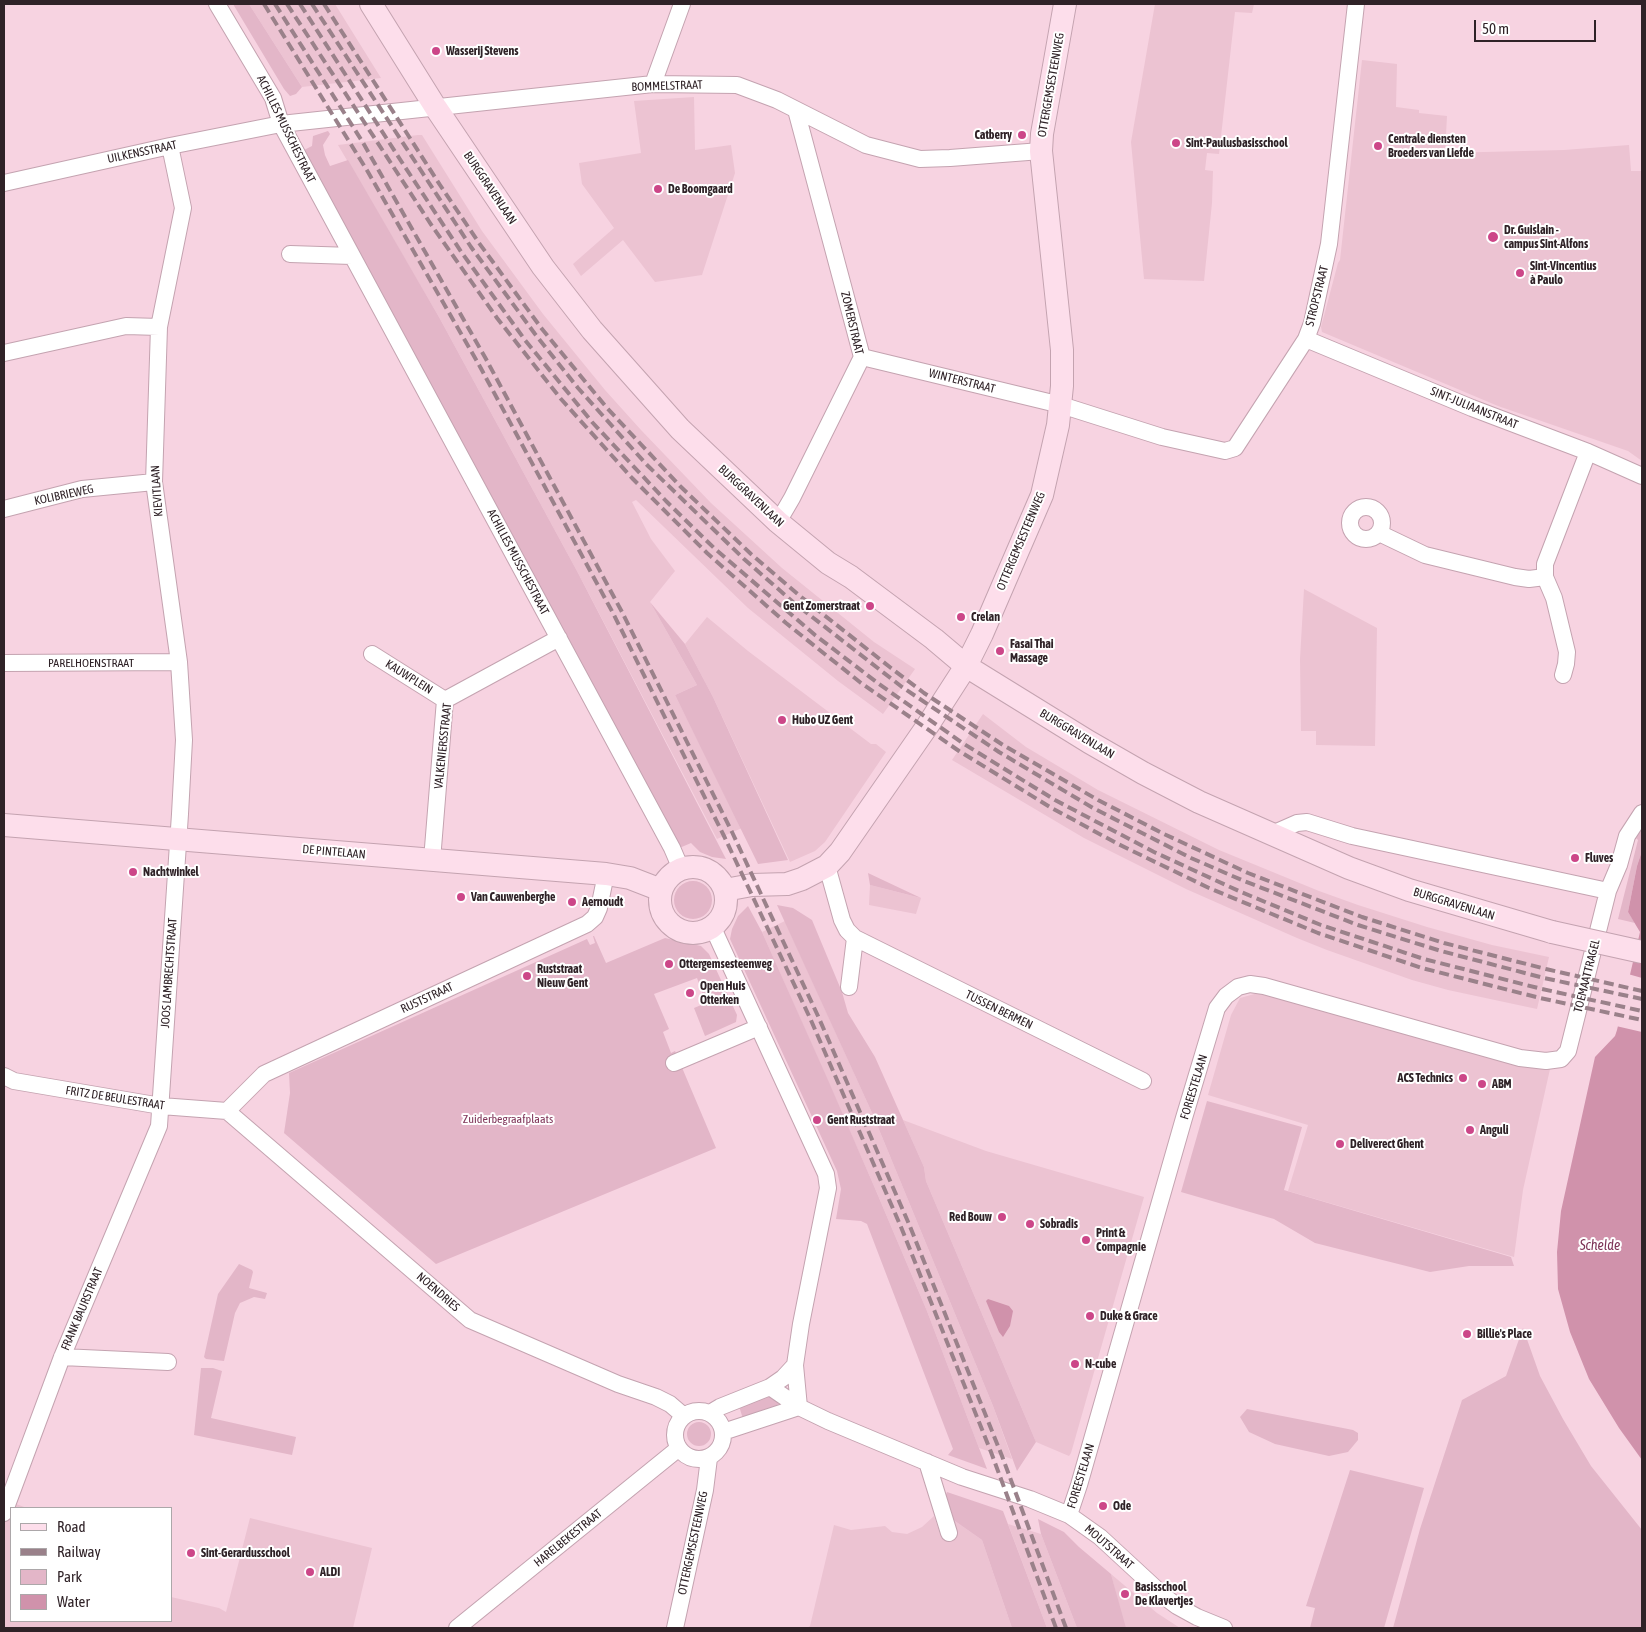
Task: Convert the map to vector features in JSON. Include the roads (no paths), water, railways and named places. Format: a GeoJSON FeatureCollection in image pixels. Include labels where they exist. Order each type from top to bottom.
{"type":"FeatureCollection","features":[{"type":"Feature","properties":{"kind":"street","name":"ACHILLES MUSSCHESTRAAT"},"geometry":{"type":"LineString","coordinates":[[216,4],[273,98],[281,124],[672,848],[681,869]]}},
{"type":"Feature","properties":{"kind":"street","name":"BURGGRAVENLAAN"},"geometry":{"type":"LineString","coordinates":[[370,4],[436,108],[543,267],[624,368],[680,429],[778,522],[828,563],[934,639],[966,666],[1143,773],[1199,802],[1349,868],[1409,890],[1552,932],[1642,952]]}},
{"type":"Feature","properties":{"kind":"street"},"geometry":{"type":"LineString","coordinates":[[653,84],[682,4]]}},
{"type":"Feature","properties":{"kind":"street","name":"OTTERGEMSESTEENWEG"},"geometry":{"type":"LineString","coordinates":[[725,890],[752,885],[787,884],[802,879],[827,866],[846,846],[928,726],[966,666],[982,634],[1042,494],[1061,405],[1062,350],[1041,151],[1042,134],[1065,4]]}},
{"type":"Feature","properties":{"kind":"street","name":"STROPSTRAAT"},"geometry":{"type":"LineString","coordinates":[[1061,405],[1162,438],[1231,450],[1239,445],[1306,339],[1322,282],[1329,244],[1356,4]]}},
{"type":"Feature","properties":{"kind":"street","name":"BOMMELSTRAAT"},"geometry":{"type":"LineString","coordinates":[[281,124],[653,84],[737,85],[777,100],[866,146],[920,159],[1041,151]]}},
{"type":"Feature","properties":{"kind":"street","name":"ZOMERSTRAAT"},"geometry":{"type":"LineString","coordinates":[[778,522],[792,498],[862,357],[796,110]]}},
{"type":"Feature","properties":{"kind":"street","name":"UILKENSSTRAAT"},"geometry":{"type":"LineString","coordinates":[[4,183],[170,146],[281,124]]}},
{"type":"Feature","properties":{"kind":"street","name":"KIEVITLAAN"},"geometry":{"type":"LineString","coordinates":[[170,146],[183,208],[159,327],[154,482],[179,662],[184,740],[178,839]]}},
{"type":"Feature","properties":{"kind":"street"},"geometry":{"type":"LineString","coordinates":[[290,254],[352,256]]}},
{"type":"Feature","properties":{"kind":"street"},"geometry":{"type":"LineString","coordinates":[[4,352],[126,326],[159,327]]}},
{"type":"Feature","properties":{"kind":"street","name":"SINT-JULIAANSTRAAT"},"geometry":{"type":"LineString","coordinates":[[1306,339],[1472,408],[1588,452],[1642,476]]}},
{"type":"Feature","properties":{"kind":"street","name":"WINTERSTRAAT"},"geometry":{"type":"LineString","coordinates":[[862,357],[1061,405]]}},
{"type":"Feature","properties":{"kind":"street"},"geometry":{"type":"LineString","coordinates":[[1563,675],[1567,652],[1554,598],[1545,577],[1545,564],[1588,452]]}},
{"type":"Feature","properties":{"kind":"street","name":"KOLIBRIEWEG"},"geometry":{"type":"LineString","coordinates":[[4,509],[82,489],[154,482]]}},
{"type":"Feature","properties":{"kind":"street"},"geometry":{"type":"LineString","coordinates":[[1379,533],[1425,555],[1515,578],[1545,577]]}},
{"type":"Feature","properties":{"kind":"street","name":"VALKENIERSSTRAAT"},"geometry":{"type":"LineString","coordinates":[[432,860],[445,700],[559,638]]}},
{"type":"Feature","properties":{"kind":"street","name":"KAUWPLEIN"},"geometry":{"type":"LineString","coordinates":[[372,654],[445,700]]}},
{"type":"Feature","properties":{"kind":"street","name":"PARELHOENSTRAAT"},"geometry":{"type":"LineString","coordinates":[[4,663],[179,662]]}},
{"type":"Feature","properties":{"kind":"street","name":"TOEMAATTRAGEL"},"geometry":{"type":"LineString","coordinates":[[1561,1059],[1568,1051],[1608,891],[1619,865],[1627,836],[1642,813]]}},
{"type":"Feature","properties":{"kind":"street"},"geometry":{"type":"LineString","coordinates":[[1272,834],[1297,823],[1307,822],[1361,838],[1608,891]]}},
{"type":"Feature","properties":{"kind":"street","name":"DE PINTELAAN"},"geometry":{"type":"LineString","coordinates":[[4,825],[606,874],[630,878],[661,890]]}},
{"type":"Feature","properties":{"kind":"street","name":"JOOS LAMBRECHTSTRAAT"},"geometry":{"type":"LineString","coordinates":[[162,1106],[162,1067],[178,839]]}},
{"type":"Feature","properties":{"kind":"street","name":"TUSSEN BERMEN"},"geometry":{"type":"LineString","coordinates":[[827,866],[842,920],[847,930],[855,938],[1143,1081]]}},
{"type":"Feature","properties":{"kind":"street"},"geometry":{"type":"LineString","coordinates":[[689,867],[706,869],[718,878],[725,890],[725,911],[718,923],[712,928],[697,934],[689,934],[673,928],[660,906],[661,890],[665,881],[681,869],[689,867]]}},
{"type":"Feature","properties":{"kind":"street","name":"RUSTSTRAAT"},"geometry":{"type":"LineString","coordinates":[[227,1111],[264,1074],[587,924],[595,917],[599,908],[606,874]]}},
{"type":"Feature","properties":{"kind":"street"},"geometry":{"type":"LineString","coordinates":[[712,928],[826,1174],[828,1188],[801,1324],[795,1365],[799,1407]]}},
{"type":"Feature","properties":{"kind":"street"},"geometry":{"type":"LineString","coordinates":[[849,987],[855,938]]}},
{"type":"Feature","properties":{"kind":"street","name":"FOREESTELAAN"},"geometry":{"type":"LineString","coordinates":[[1069,1515],[1217,1008],[1226,996],[1238,987],[1250,984],[1264,986],[1520,1058],[1546,1061],[1561,1059]]}},
{"type":"Feature","properties":{"kind":"street"},"geometry":{"type":"LineString","coordinates":[[674,1063],[759,1027]]}},
{"type":"Feature","properties":{"kind":"street","name":"FRITZ DE BEULESTRAAT"},"geometry":{"type":"LineString","coordinates":[[4,1076],[14,1081],[162,1106],[227,1111]]}},
{"type":"Feature","properties":{"kind":"street","name":"FRANK BAURSTRAAT"},"geometry":{"type":"LineString","coordinates":[[4,1513],[62,1357],[159,1126],[162,1106]]}},
{"type":"Feature","properties":{"kind":"street","name":"NOENDRIES"},"geometry":{"type":"LineString","coordinates":[[227,1111],[470,1320],[618,1384],[656,1397],[670,1404],[684,1416]]}},
{"type":"Feature","properties":{"kind":"street"},"geometry":{"type":"LineString","coordinates":[[62,1357],[168,1362]]}},
{"type":"Feature","properties":{"kind":"street"},"geometry":{"type":"LineString","coordinates":[[710,1413],[720,1406],[770,1387],[783,1378],[795,1365]]}},
{"type":"Feature","properties":{"kind":"street"},"geometry":{"type":"LineString","coordinates":[[770,1387],[799,1407]]}},
{"type":"Feature","properties":{"kind":"street"},"geometry":{"type":"LineString","coordinates":[[709,1458],[698,1459],[688,1456],[680,1448],[676,1440],[676,1431],[678,1423],[684,1416],[692,1412],[710,1413],[719,1421],[724,1432],[799,1407]]}},
{"type":"Feature","properties":{"kind":"street","name":"MOUTSTRAAT"},"geometry":{"type":"LineString","coordinates":[[799,1407],[962,1477],[1030,1499],[1069,1515],[1100,1537],[1165,1597],[1197,1617],[1224,1628]]}},
{"type":"Feature","properties":{"kind":"street","name":"OTTERGEMSESTEENWEG"},"geometry":{"type":"LineString","coordinates":[[675,1628],[705,1490],[709,1458],[717,1452],[724,1432]]}},
{"type":"Feature","properties":{"kind":"street","name":"HARELBEKESTRAAT"},"geometry":{"type":"LineString","coordinates":[[457,1628],[680,1448]]}},
{"type":"Feature","properties":{"kind":"street"},"geometry":{"type":"LineString","coordinates":[[927,1462],[949,1533]]}},
{"type":"Feature","properties":{"kind":"water","name":"Schelde"},"geometry":{"type":"Polygon","coordinates":[[[1642,851],[1642,1460],[1619,1428],[1589,1379],[1570,1332],[1558,1289],[1557,1252],[1561,1211],[1595,1057],[1615,1036],[1640,932],[1628,912],[1637,866],[1642,851]]]}},
{"type":"Feature","properties":{"kind":"water"},"geometry":{"type":"Polygon","coordinates":[[[988,1299],[1009,1306],[1013,1311],[1010,1326],[1003,1337],[986,1301],[988,1299]]]}},
{"type":"Feature","properties":{"kind":"railway"},"geometry":{"type":"LineString","coordinates":[[264,4],[368,172],[478,363],[614,615],[724,836],[810,1018],[901,1227],[991,1452],[1056,1628]]}},
{"type":"Feature","properties":{"kind":"railway"},"geometry":{"type":"LineString","coordinates":[[275,4],[362,141],[486,359],[622,612],[732,832],[818,1016],[909,1224],[1002,1456],[1066,1628]]}},
{"type":"Feature","properties":{"kind":"railway"},"geometry":{"type":"LineString","coordinates":[[287,4],[432,226],[497,318],[561,399],[632,478],[707,553],[786,623],[861,683],[959,751],[1050,807],[1118,844],[1209,888],[1318,933],[1422,968],[1540,998],[1642,1020]]}},
{"type":"Feature","properties":{"kind":"railway"},"geometry":{"type":"LineString","coordinates":[[300,4],[462,253],[525,340],[592,422],[666,501],[714,548],[815,635],[879,684],[964,744],[1055,800],[1154,852],[1241,892],[1321,925],[1424,959],[1542,989],[1642,1011]]}},
{"type":"Feature","properties":{"kind":"railway"},"geometry":{"type":"LineString","coordinates":[[312,4],[471,247],[535,334],[578,388],[647,465],[744,559],[793,602],[902,687],[999,752],[1093,808],[1191,858],[1244,881],[1358,925],[1441,951],[1544,978],[1642,999]]}},
{"type":"Feature","properties":{"kind":"railway"},"geometry":{"type":"LineString","coordinates":[[324,4],[479,243],[542,329],[607,408],[680,486],[751,554],[800,596],[924,693],[1003,745],[1098,800],[1164,834],[1248,873],[1362,917],[1444,943],[1642,991]]}},
{"type":"Feature","properties":{"kind":"place","name":"Wasserij Stevens"},"geometry":{"type":"Point","coordinates":[436,51]}},
{"type":"Feature","properties":{"kind":"place","name":"Catberry"},"geometry":{"type":"Point","coordinates":[1022,135]}},
{"type":"Feature","properties":{"kind":"place","name":"Sint-Paulusbasisschool"},"geometry":{"type":"Point","coordinates":[1176,143]}},
{"type":"Feature","properties":{"kind":"place","name":"Centrale diensten Broeders van Liefde"},"geometry":{"type":"Point","coordinates":[1378,146]}},
{"type":"Feature","properties":{"kind":"place","name":"De Boomgaard"},"geometry":{"type":"Point","coordinates":[658,189]}},
{"type":"Feature","properties":{"kind":"place","name":"Dr. Guislain - campus Sint-Alfons"},"geometry":{"type":"Point","coordinates":[1493,237]}},
{"type":"Feature","properties":{"kind":"place","name":"Sint-Vincentius à Paulo"},"geometry":{"type":"Point","coordinates":[1520,273]}},
{"type":"Feature","properties":{"kind":"place","name":"Gent Zomerstraat"},"geometry":{"type":"Point","coordinates":[870,606]}},
{"type":"Feature","properties":{"kind":"place","name":"Crelan"},"geometry":{"type":"Point","coordinates":[961,617]}},
{"type":"Feature","properties":{"kind":"place","name":"Fasai Thai Massage"},"geometry":{"type":"Point","coordinates":[1000,651]}},
{"type":"Feature","properties":{"kind":"place","name":"Hubo UZ Gent"},"geometry":{"type":"Point","coordinates":[782,720]}},
{"type":"Feature","properties":{"kind":"place","name":"Fluves"},"geometry":{"type":"Point","coordinates":[1575,858]}},
{"type":"Feature","properties":{"kind":"place","name":"Nachtwinkel"},"geometry":{"type":"Point","coordinates":[133,872]}},
{"type":"Feature","properties":{"kind":"place","name":"Van Cauwenberghe"},"geometry":{"type":"Point","coordinates":[461,897]}},
{"type":"Feature","properties":{"kind":"place","name":"Aernoudt"},"geometry":{"type":"Point","coordinates":[572,902]}},
{"type":"Feature","properties":{"kind":"place","name":"Ottergemsesteenweg"},"geometry":{"type":"Point","coordinates":[669,964]}},
{"type":"Feature","properties":{"kind":"place","name":"Ruststraat Nieuw Gent"},"geometry":{"type":"Point","coordinates":[527,976]}},
{"type":"Feature","properties":{"kind":"place","name":"Open Huis Otterken"},"geometry":{"type":"Point","coordinates":[690,993]}},
{"type":"Feature","properties":{"kind":"place","name":"ACS Technics"},"geometry":{"type":"Point","coordinates":[1463,1078]}},
{"type":"Feature","properties":{"kind":"place","name":"ABM"},"geometry":{"type":"Point","coordinates":[1482,1084]}},
{"type":"Feature","properties":{"kind":"place","name":"Gent Ruststraat"},"geometry":{"type":"Point","coordinates":[817,1120]}},
{"type":"Feature","properties":{"kind":"place","name":"Anguli"},"geometry":{"type":"Point","coordinates":[1470,1130]}},
{"type":"Feature","properties":{"kind":"place","name":"Deliverect Ghent"},"geometry":{"type":"Point","coordinates":[1340,1144]}},
{"type":"Feature","properties":{"kind":"place","name":"Red Bouw"},"geometry":{"type":"Point","coordinates":[1002,1217]}},
{"type":"Feature","properties":{"kind":"place","name":"Sobradis"},"geometry":{"type":"Point","coordinates":[1030,1224]}},
{"type":"Feature","properties":{"kind":"place","name":"Print & Compagnie"},"geometry":{"type":"Point","coordinates":[1086,1240]}},
{"type":"Feature","properties":{"kind":"place","name":"Duke & Grace"},"geometry":{"type":"Point","coordinates":[1090,1316]}},
{"type":"Feature","properties":{"kind":"place","name":"Billie's Place"},"geometry":{"type":"Point","coordinates":[1467,1334]}},
{"type":"Feature","properties":{"kind":"place","name":"N-cube"},"geometry":{"type":"Point","coordinates":[1075,1364]}},
{"type":"Feature","properties":{"kind":"place","name":"Ode"},"geometry":{"type":"Point","coordinates":[1103,1506]}},
{"type":"Feature","properties":{"kind":"place","name":"Sint-Gerardusschool"},"geometry":{"type":"Point","coordinates":[191,1553]}},
{"type":"Feature","properties":{"kind":"place","name":"ALDI"},"geometry":{"type":"Point","coordinates":[310,1572]}},
{"type":"Feature","properties":{"kind":"place","name":"Basisschool De Klavertjes"},"geometry":{"type":"Point","coordinates":[1125,1594]}},
{"type":"Feature","properties":{"kind":"park label","name":"Zuiderbegraafplaats"},"geometry":{"type":"Point","coordinates":[508,1119]}}]}
